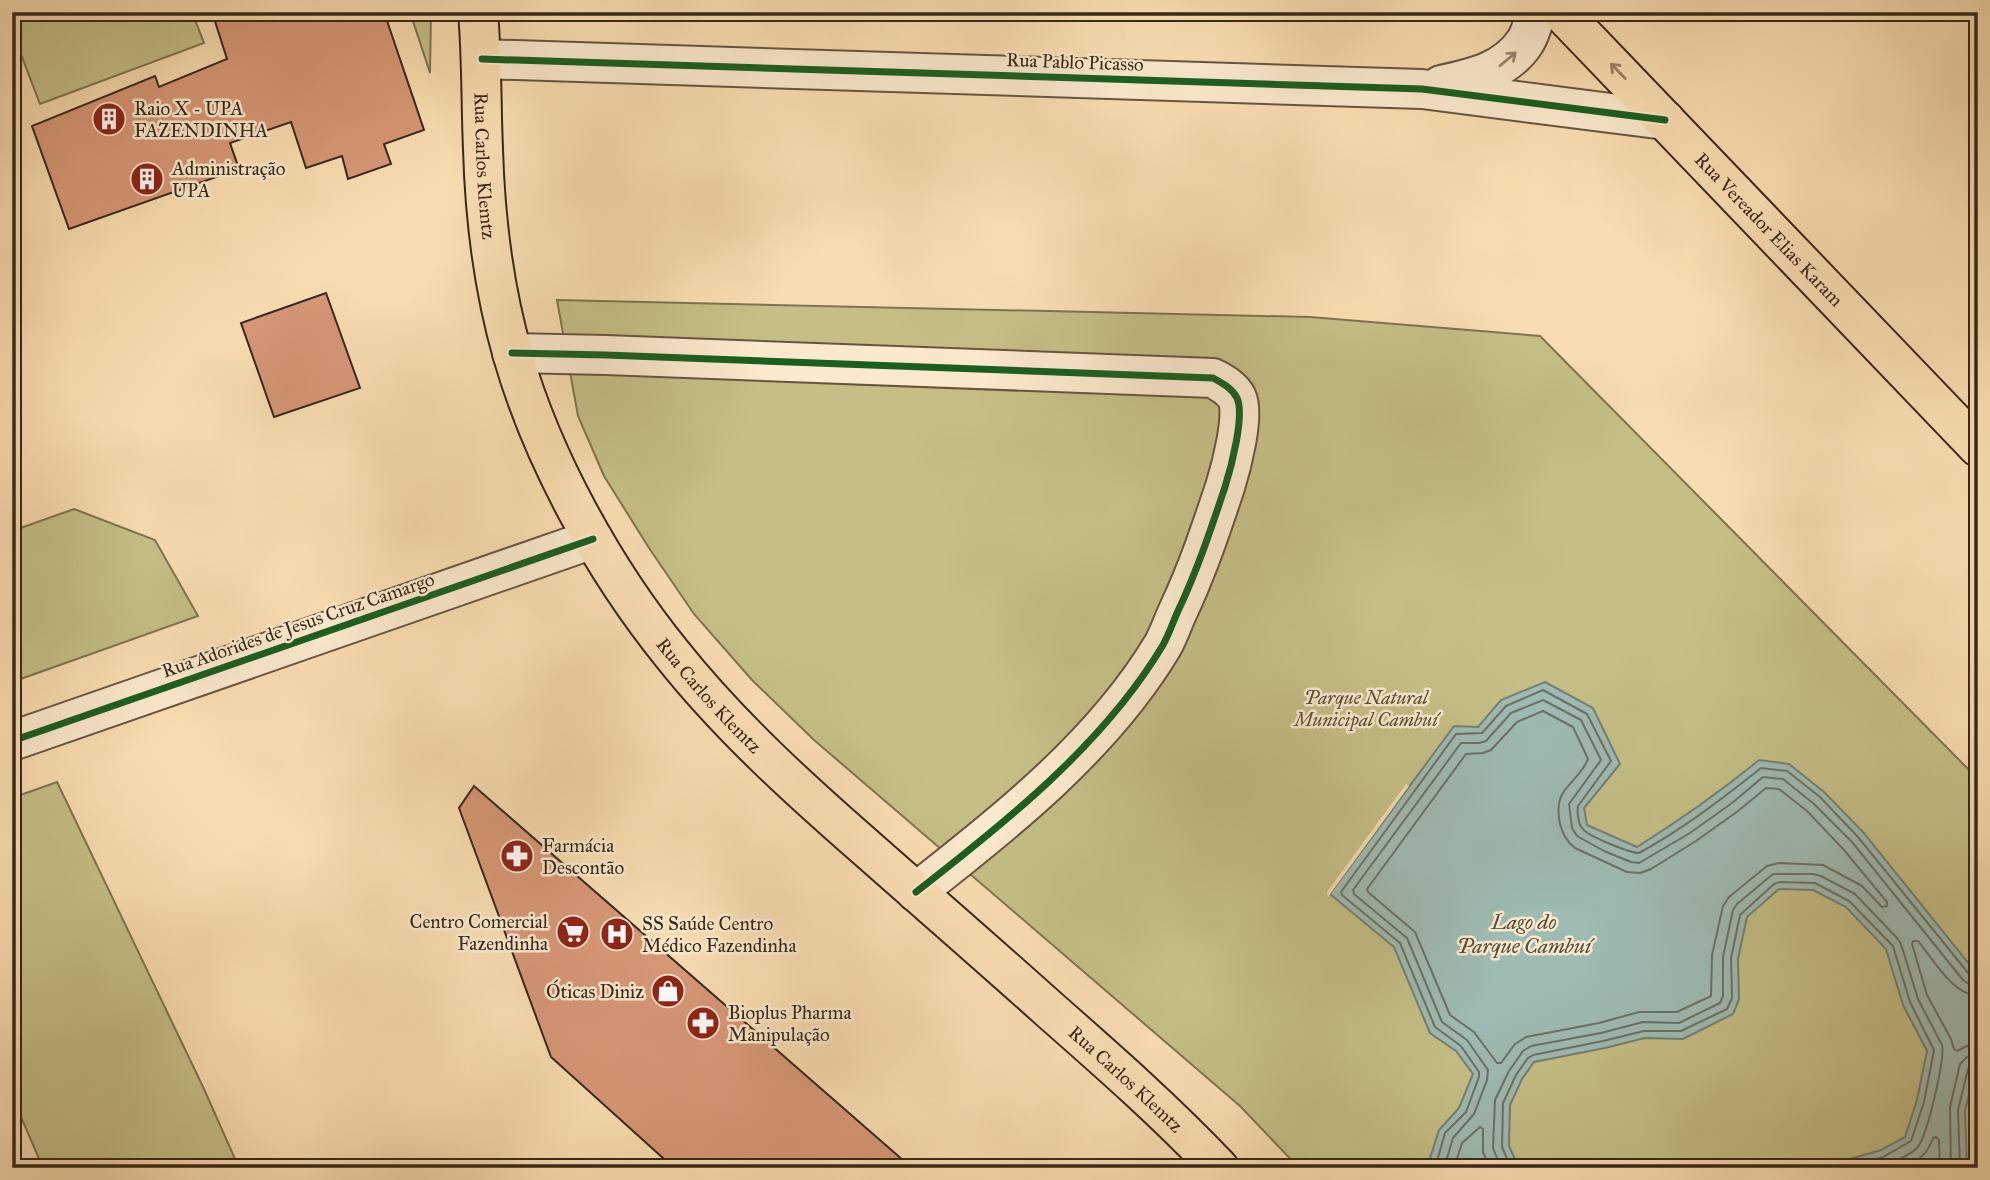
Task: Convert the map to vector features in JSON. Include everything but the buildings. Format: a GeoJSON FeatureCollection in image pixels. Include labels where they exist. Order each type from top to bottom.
{"type":"FeatureCollection","features":[{"type":"Feature","properties":{"kind":"main road","name":"Rua Carlos Klemtz"},"geometry":{"type":"LineString","coordinates":[[478,12],[487,216],[496,278],[512,353],[531,411],[593,540],[671,653],[708,697],[820,808],[1150,1098],[1219,1168]]}},
{"type":"Feature","properties":{"kind":"main road","name":"Rua Carlos Klemtz"},"geometry":{"type":"LineString","coordinates":[[482,60],[488,12]]}},
{"type":"Feature","properties":{"kind":"main road","name":"Rua Vereador Elias Karam"},"geometry":{"type":"LineString","coordinates":[[1561,12],[1978,447]]}},
{"type":"Feature","properties":{"kind":"street","name":"Rua Pablo Picasso"},"geometry":{"type":"LineString","coordinates":[[1422,89],[1490,72],[1511,58],[1525,41],[1536,16],[1535,12]]}},
{"type":"Feature","properties":{"kind":"street","name":"Rua Pablo Picasso"},"geometry":{"type":"LineString","coordinates":[[482,60],[1422,89],[1665,120]]}},
{"type":"Feature","properties":{"kind":"street"},"geometry":{"type":"LineString","coordinates":[[512,353],[1213,378],[1226,385],[1236,398],[1240,412],[1230,470],[1201,555],[1164,643],[1135,687],[1079,750],[1009,817],[916,892]]}},
{"type":"Feature","properties":{"kind":"street","name":"Rua Adorides de Jesus Cruz Camargo"},"geometry":{"type":"LineString","coordinates":[[12,741],[593,540]]}},
{"type":"Feature","properties":{"kind":"green space"},"geometry":{"type":"Polygon","coordinates":[[[12,12],[192,12],[204,43],[40,104],[12,31],[12,12]]]}},
{"type":"Feature","properties":{"kind":"green space"},"geometry":{"type":"Polygon","coordinates":[[[410,12],[431,12],[430,73],[410,12]]]}},
{"type":"Feature","properties":{"kind":"green space","name":"Parque Natural Municipal Cambuí"},"geometry":{"type":"Polygon","coordinates":[[[557,300],[1310,317],[1540,336],[1978,779],[1978,1168],[1299,1168],[1240,1106],[814,740],[752,680],[694,614],[604,476],[578,416],[557,300]]]}},
{"type":"Feature","properties":{"kind":"green space"},"geometry":{"type":"Polygon","coordinates":[[[74,509],[155,540],[198,616],[12,682],[12,531],[74,509]]]}},
{"type":"Feature","properties":{"kind":"green space"},"geometry":{"type":"Polygon","coordinates":[[[57,782],[239,1168],[43,1168],[12,1096],[12,798],[57,782]]]}},
{"type":"Feature","properties":{"kind":"water","name":"Lago do Parque Cambuí"},"geometry":{"type":"Polygon","coordinates":[[[1545,682],[1593,708],[1620,764],[1584,808],[1587,825],[1637,847],[1700,805],[1759,760],[1789,764],[1824,792],[1863,832],[1978,975],[1978,1057],[1965,1111],[1967,1168],[1777,1168],[1805,1160],[1843,1161],[1881,1150],[1905,1137],[1917,1100],[1927,1051],[1903,1005],[1886,949],[1846,907],[1813,890],[1779,889],[1747,917],[1738,959],[1739,999],[1733,1014],[1683,1039],[1645,1038],[1534,1062],[1522,1079],[1510,1105],[1509,1146],[1519,1168],[1427,1168],[1439,1130],[1459,1108],[1473,1074],[1456,1051],[1430,1033],[1394,947],[1330,894],[1454,726],[1478,727],[1501,700],[1545,682]]]}},
{"type":"Feature","properties":{"kind":"pier"},"geometry":{"type":"Polygon","coordinates":[[[1406,784],[1409,786],[1328,897],[1327,892],[1406,784]]]}},
{"type":"Feature","properties":{"kind":"cycle path"},"geometry":{"type":"LineString","coordinates":[[482,59],[1422,89],[1665,120]]}},
{"type":"Feature","properties":{"kind":"cycle path"},"geometry":{"type":"LineString","coordinates":[[512,353],[1213,378],[1235,394],[1239,406],[1238,429],[1228,478],[1198,565],[1163,645],[1112,716],[1083,748],[1018,809],[916,892]]}},
{"type":"Feature","properties":{"kind":"cycle path"},"geometry":{"type":"LineString","coordinates":[[12,741],[593,539]]}},
{"type":"Feature","properties":{"kind":"place","name":"Raio X - UPA FAZENDINHA"},"geometry":{"type":"Point","coordinates":[109,119]}},
{"type":"Feature","properties":{"kind":"place","name":"Administração UPA"},"geometry":{"type":"Point","coordinates":[147,179]}},
{"type":"Feature","properties":{"kind":"place","name":"Farmácia Descontão"},"geometry":{"type":"Point","coordinates":[517,856]}},
{"type":"Feature","properties":{"kind":"place","name":"Centro Comercial Fazendinha"},"geometry":{"type":"Point","coordinates":[573,932]}},
{"type":"Feature","properties":{"kind":"place","name":"SS Saúde Centro Médico Fazendinha"},"geometry":{"type":"Point","coordinates":[617,934]}},
{"type":"Feature","properties":{"kind":"place","name":"Óticas Diniz"},"geometry":{"type":"Point","coordinates":[668,991]}},
{"type":"Feature","properties":{"kind":"place","name":"Bioplus Pharma Manipulação"},"geometry":{"type":"Point","coordinates":[703,1023]}}]}
